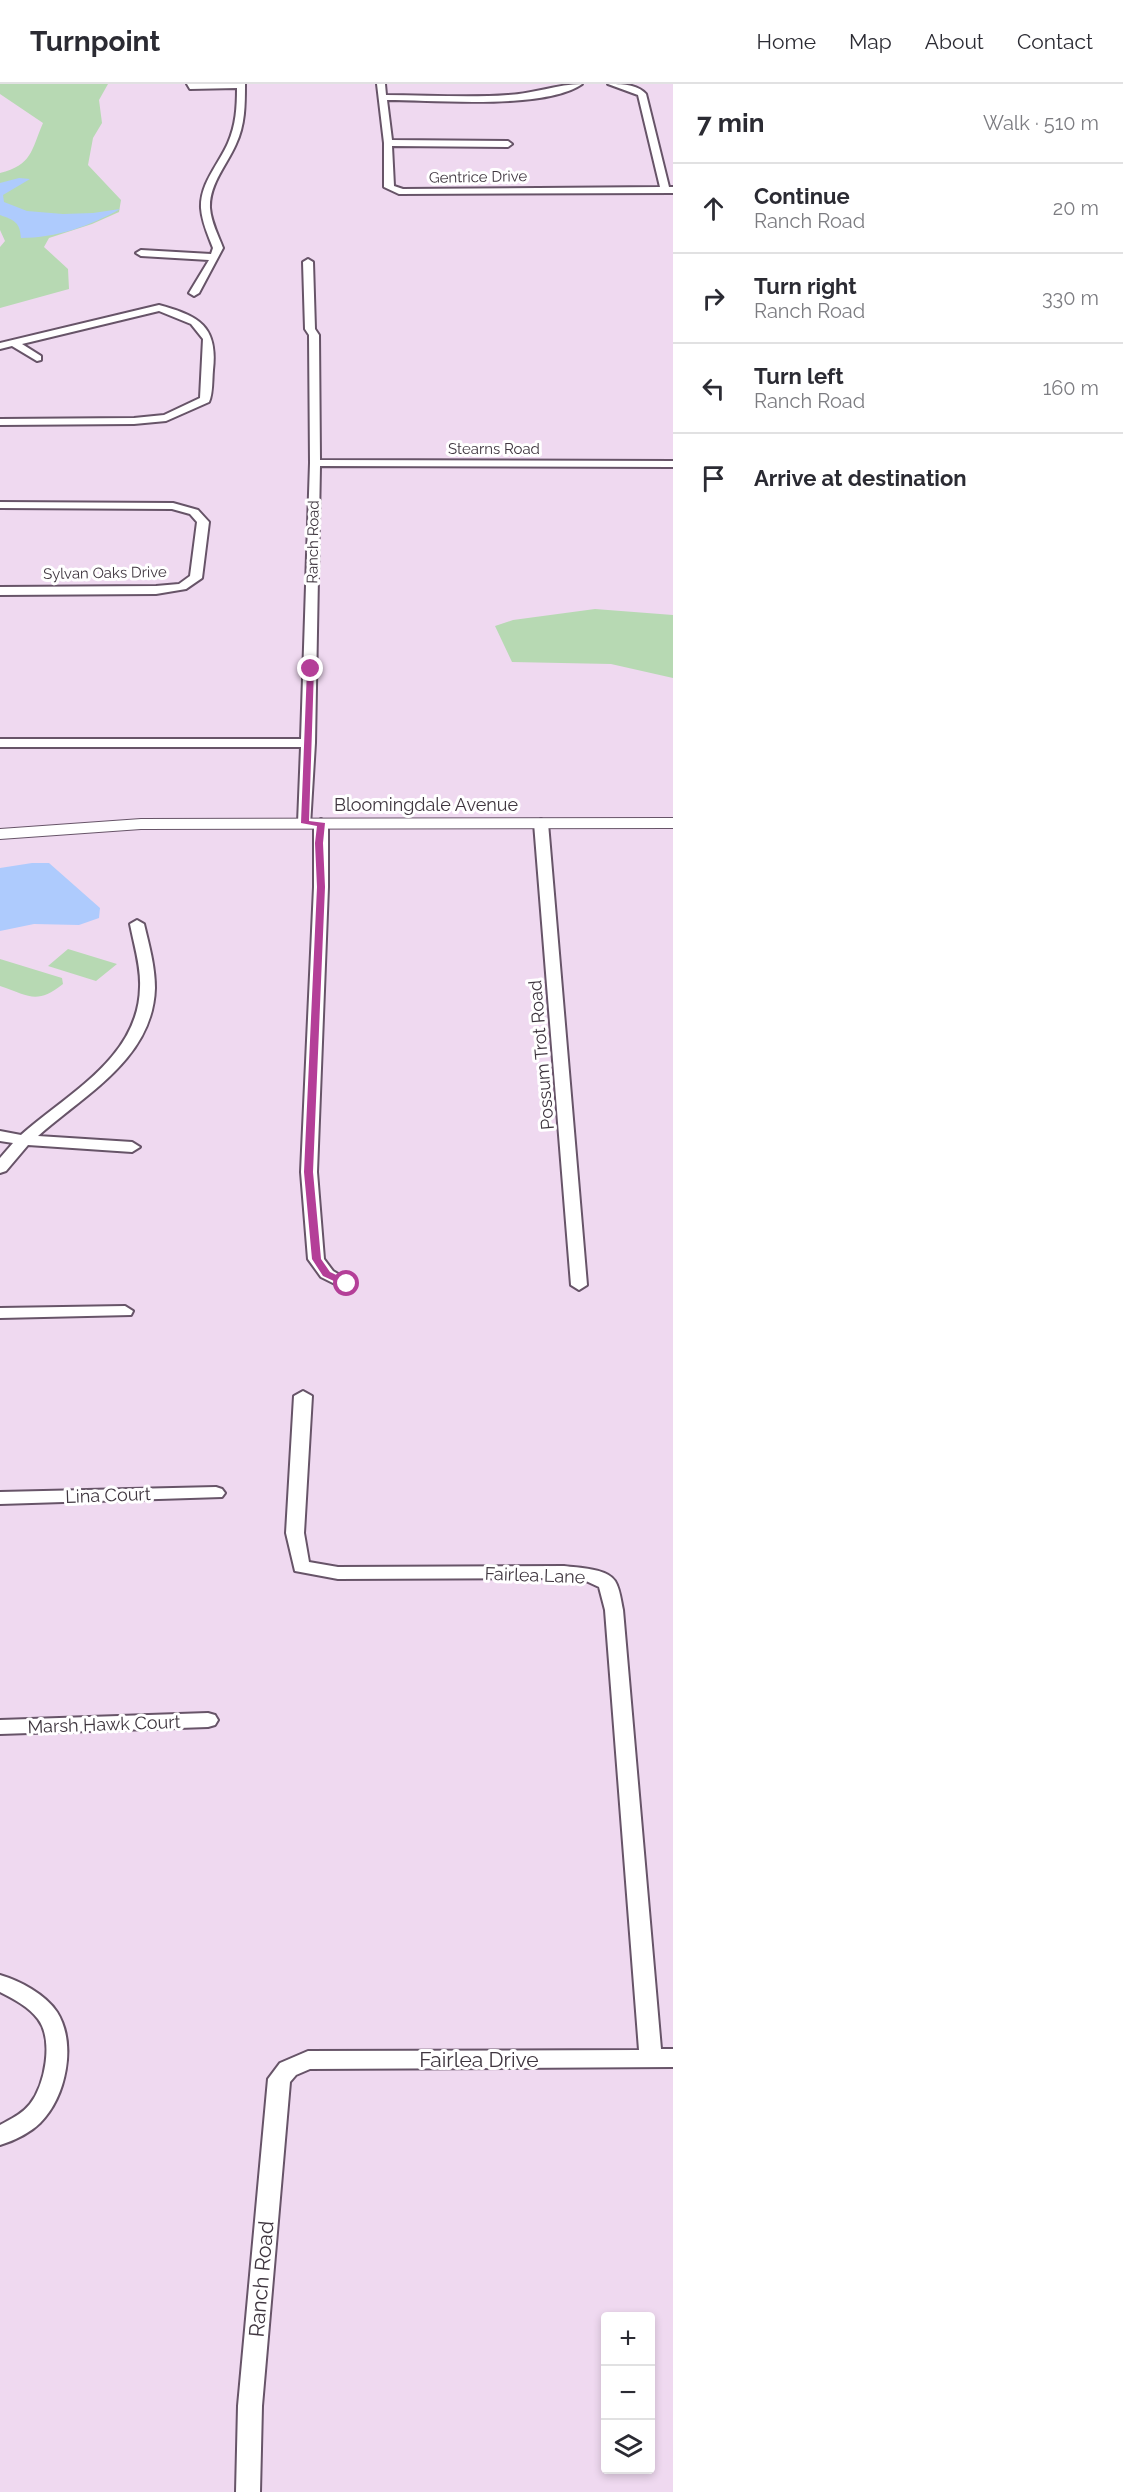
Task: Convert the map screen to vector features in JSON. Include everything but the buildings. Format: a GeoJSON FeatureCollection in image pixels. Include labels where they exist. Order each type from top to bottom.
{"type":"FeatureCollection","features":[{"type":"Feature","properties":{"kind":"street","name":"Gentrice Drive"},"geometry":{"type":"LineString","coordinates":[[381,84],[388,144],[389,187],[402,192],[669,190]]}},
{"type":"Feature","properties":{"kind":"street"},"geometry":{"type":"LineString","coordinates":[[381,97],[519,96],[558,91],[578,84]]}},
{"type":"Feature","properties":{"kind":"street"},"geometry":{"type":"LineString","coordinates":[[612,84],[638,90],[642,94],[669,190]]}},
{"type":"Feature","properties":{"kind":"street"},"geometry":{"type":"LineString","coordinates":[[190,86],[241,85],[239,121],[207,189],[204,207],[206,224],[218,248],[194,293]]}},
{"type":"Feature","properties":{"kind":"street"},"geometry":{"type":"LineString","coordinates":[[388,144],[508,144]]}},
{"type":"Feature","properties":{"kind":"street"},"geometry":{"type":"LineString","coordinates":[[141,253],[215,257]]}},
{"type":"Feature","properties":{"kind":"street","name":"Ranch Road"},"geometry":{"type":"LineString","coordinates":[[308,262],[309,318],[314,335],[315,463],[309,743],[313,823],[319,843],[321,887],[309,1172],[316,1259],[327,1274],[347,1284]]}},
{"type":"Feature","properties":{"kind":"street"},"geometry":{"type":"LineString","coordinates":[[0,346],[118,320],[152,308],[184,315],[200,324],[207,334],[205,400],[166,418],[134,422],[0,422]]}},
{"type":"Feature","properties":{"kind":"street"},"geometry":{"type":"LineString","coordinates":[[14,343],[37,358]]}},
{"type":"Feature","properties":{"kind":"street","name":"Stearns Road"},"geometry":{"type":"LineString","coordinates":[[315,463],[673,464]]}},
{"type":"Feature","properties":{"kind":"street","name":"Sylvan Oaks Drive"},"geometry":{"type":"LineString","coordinates":[[0,505],[173,506],[194,512],[203,522],[196,578],[182,587],[156,590],[0,591]]}},
{"type":"Feature","properties":{"kind":"street"},"geometry":{"type":"LineString","coordinates":[[0,743],[309,743]]}},
{"type":"Feature","properties":{"kind":"street","name":"Possum Trot Road"},"geometry":{"type":"LineString","coordinates":[[541,823],[579,1285]]}},
{"type":"Feature","properties":{"kind":"street","name":"Bloomingdale Avenue"},"geometry":{"type":"LineString","coordinates":[[0,834],[122,824],[673,823]]}},
{"type":"Feature","properties":{"kind":"street"},"geometry":{"type":"LineString","coordinates":[[0,1168],[24,1140],[87,1092],[122,1055],[140,1022],[147,996],[146,966],[137,924]]}},
{"type":"Feature","properties":{"kind":"street"},"geometry":{"type":"LineString","coordinates":[[0,1136],[24,1140],[132,1147]]}},
{"type":"Feature","properties":{"kind":"street"},"geometry":{"type":"LineString","coordinates":[[0,1312],[125,1311]]}},
{"type":"Feature","properties":{"kind":"street","name":"Fairlea Lane"},"geometry":{"type":"LineString","coordinates":[[303,1396],[295,1533],[301,1567],[338,1573],[564,1572],[588,1575],[607,1583],[614,1610],[662,2058]]}},
{"type":"Feature","properties":{"kind":"street","name":"Lina Court"},"geometry":{"type":"LineString","coordinates":[[0,1498],[216,1492]]}},
{"type":"Feature","properties":{"kind":"street","name":"Marsh Hawk Court"},"geometry":{"type":"LineString","coordinates":[[0,1727],[208,1720]]}},
{"type":"Feature","properties":{"kind":"street"},"geometry":{"type":"LineString","coordinates":[[0,1983],[25,1995],[49,2018],[57,2052],[52,2083],[33,2116],[0,2136]]}},
{"type":"Feature","properties":{"kind":"street","name":"Fairlea Drive"},"geometry":{"type":"LineString","coordinates":[[288,2069],[308,2060],[662,2058]]}},
{"type":"Feature","properties":{"kind":"street","name":"Ranch Road"},"geometry":{"type":"LineString","coordinates":[[248,2492],[250,2406],[279,2079],[288,2069]]}},
{"type":"Feature","properties":{"kind":"green space"},"geometry":{"type":"Polygon","coordinates":[[[0,84],[108,84],[99,100],[102,123],[93,138],[88,165],[121,200],[119,212],[92,224],[49,238],[44,247],[68,269],[69,289],[0,308],[0,247],[5,241],[0,230],[0,173],[11,170],[25,161],[33,149],[43,123],[0,94],[0,84]]]}},
{"type":"Feature","properties":{"kind":"green space"},"geometry":{"type":"Polygon","coordinates":[[[595,609],[673,615],[673,678],[611,664],[512,662],[495,626],[513,620],[595,609]]]}},
{"type":"Feature","properties":{"kind":"green space"},"geometry":{"type":"Polygon","coordinates":[[[68,949],[117,964],[96,981],[48,966],[68,949]]]}},
{"type":"Feature","properties":{"kind":"green space"},"geometry":{"type":"Polygon","coordinates":[[[0,959],[62,978],[63,984],[46,995],[33,997],[0,986],[0,959]]]}},
{"type":"Feature","properties":{"kind":"water"},"geometry":{"type":"Polygon","coordinates":[[[19,178],[30,179],[3,195],[4,202],[27,211],[63,214],[120,209],[72,230],[47,236],[21,238],[15,222],[0,215],[0,183],[19,178]]]}},
{"type":"Feature","properties":{"kind":"water"},"geometry":{"type":"Polygon","coordinates":[[[49,863],[100,908],[99,918],[79,925],[34,924],[0,931],[0,868],[49,863]]]}},
{"type":"Feature","properties":{"kind":"route"},"geometry":{"type":"LineString","coordinates":[[311,669],[305,823],[321,823],[319,843],[321,887],[317,938],[309,1172],[316,1259],[327,1274],[347,1284]]}}]}
